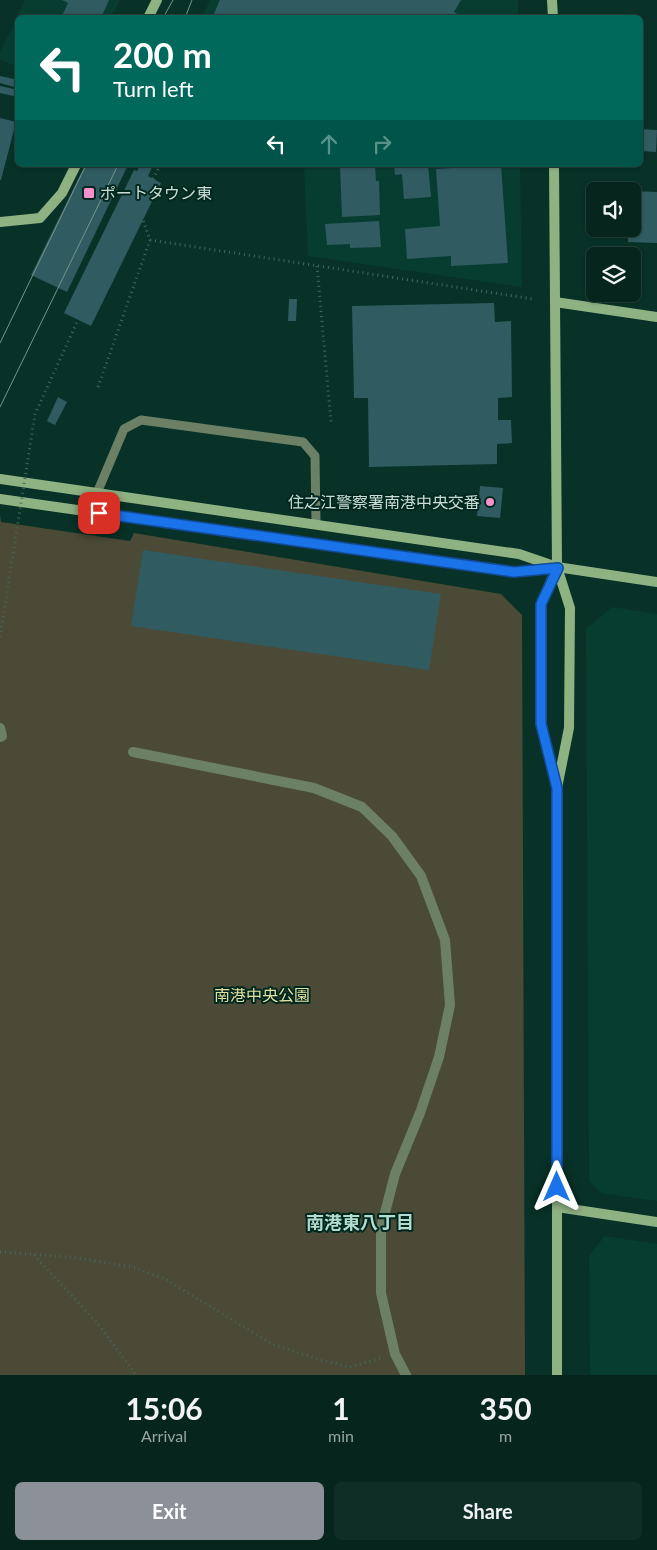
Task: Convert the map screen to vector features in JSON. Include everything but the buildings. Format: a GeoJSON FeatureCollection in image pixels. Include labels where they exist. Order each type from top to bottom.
{"type":"FeatureCollection","features":[{"type":"Feature","properties":{"kind":"street"},"geometry":{"type":"LineString","coordinates":[[150,15],[157,0]]}},
{"type":"Feature","properties":{"kind":"street"},"geometry":{"type":"LineString","coordinates":[[552,0],[552,15]]}},
{"type":"Feature","properties":{"kind":"street"},"geometry":{"type":"LineString","coordinates":[[0,222],[40,218],[62,193],[75,167]]}},
{"type":"Feature","properties":{"kind":"street"},"geometry":{"type":"LineString","coordinates":[[554,167],[558,568],[570,608],[569,728],[557,788],[558,1375]]}},
{"type":"Feature","properties":{"kind":"street"},"geometry":{"type":"LineString","coordinates":[[555,302],[657,317]]}},
{"type":"Feature","properties":{"kind":"street"},"geometry":{"type":"LineString","coordinates":[[0,479],[519,554],[558,568],[657,582]]}},
{"type":"Feature","properties":{"kind":"street"},"geometry":{"type":"LineString","coordinates":[[0,499],[514,572],[558,568]]}},
{"type":"Feature","properties":{"kind":"street"},"geometry":{"type":"LineString","coordinates":[[557,788],[541,724],[541,604],[558,568]]}},
{"type":"Feature","properties":{"kind":"street"},"geometry":{"type":"LineString","coordinates":[[0,728],[2,736],[0,737]]}},
{"type":"Feature","properties":{"kind":"street"},"geometry":{"type":"LineString","coordinates":[[133,752],[314,788],[362,807],[392,836],[421,876],[445,940],[450,1005],[439,1057],[420,1113],[395,1174],[381,1228],[380,1293],[395,1354],[406,1375]]}},
{"type":"Feature","properties":{"kind":"street"},"geometry":{"type":"LineString","coordinates":[[557,1207],[657,1222]]}},
{"type":"Feature","properties":{"kind":"lane"},"geometry":{"type":"LineString","coordinates":[[97,493],[124,429],[141,420],[303,442],[315,456],[316,524]]}},
{"type":"Feature","properties":{"kind":"path"},"geometry":{"type":"LineString","coordinates":[[153,179],[159,167]]}},
{"type":"Feature","properties":{"kind":"path"},"geometry":{"type":"LineString","coordinates":[[98,388],[150,240],[143,220]]}},
{"type":"Feature","properties":{"kind":"path"},"geometry":{"type":"LineString","coordinates":[[150,240],[533,299]]}},
{"type":"Feature","properties":{"kind":"path"},"geometry":{"type":"LineString","coordinates":[[317,266],[331,422]]}},
{"type":"Feature","properties":{"kind":"path"},"geometry":{"type":"LineString","coordinates":[[0,637],[35,414],[78,320]]}},
{"type":"Feature","properties":{"kind":"path"},"geometry":{"type":"LineString","coordinates":[[0,1252],[71,1257],[133,1267],[165,1279],[272,1344],[317,1359],[350,1367],[395,1354]]}},
{"type":"Feature","properties":{"kind":"path"},"geometry":{"type":"LineString","coordinates":[[34,1255],[98,1324],[136,1375]]}},
{"type":"Feature","properties":{"kind":"shaded area"},"geometry":{"type":"Polygon","coordinates":[[[25,0],[120,0],[112,15],[18,15],[25,0]]]}},
{"type":"Feature","properties":{"kind":"shaded area"},"geometry":{"type":"Polygon","coordinates":[[[210,0],[518,0],[518,15],[203,15],[210,0]]]}},
{"type":"Feature","properties":{"kind":"shaded area"},"geometry":{"type":"Polygon","coordinates":[[[15,21],[15,66],[0,59],[0,53],[15,21]]]}},
{"type":"Feature","properties":{"kind":"shaded area"},"geometry":{"type":"Polygon","coordinates":[[[304,167],[520,167],[522,287],[308,256],[304,167]]]}},
{"type":"Feature","properties":{"kind":"shaded area"},"geometry":{"type":"Polygon","coordinates":[[[612,607],[657,614],[657,1201],[601,1193],[589,1181],[586,629],[612,607]]]}},
{"type":"Feature","properties":{"kind":"shaded area"},"geometry":{"type":"Polygon","coordinates":[[[605,1236],[657,1244],[657,1375],[590,1375],[589,1256],[605,1236]]]}},
{"type":"Feature","properties":{"kind":"green space","name":"南港中央公園"},"geometry":{"type":"Polygon","coordinates":[[[0,515],[1,522],[130,541],[134,533],[501,594],[522,615],[525,1375],[0,1375],[0,515]]]}},
{"type":"Feature","properties":{"kind":"tram line"},"geometry":{"type":"LineString","coordinates":[[165,15],[173,0]]}},
{"type":"Feature","properties":{"kind":"tram line"},"geometry":{"type":"LineString","coordinates":[[186,15],[192,0]]}},
{"type":"Feature","properties":{"kind":"tram line"},"geometry":{"type":"LineString","coordinates":[[0,343],[85,167]]}},
{"type":"Feature","properties":{"kind":"tram line"},"geometry":{"type":"LineString","coordinates":[[0,407],[117,167]]}},
{"type":"Feature","properties":{"kind":"place","name":"ポートタウン東"},"geometry":{"type":"Point","coordinates":[89,193]}},
{"type":"Feature","properties":{"kind":"place","name":"住之江警察署南港中央交番"},"geometry":{"type":"Point","coordinates":[490,502]}},
{"type":"Feature","properties":{"kind":"district","name":"南港東八丁目"},"geometry":{"type":"Point","coordinates":[360,1223]}},
{"type":"Feature","properties":{"kind":"route"},"geometry":{"type":"LineString","coordinates":[[99,513],[514,572],[558,568],[541,604],[541,724],[557,788],[557,1187]]}}]}
